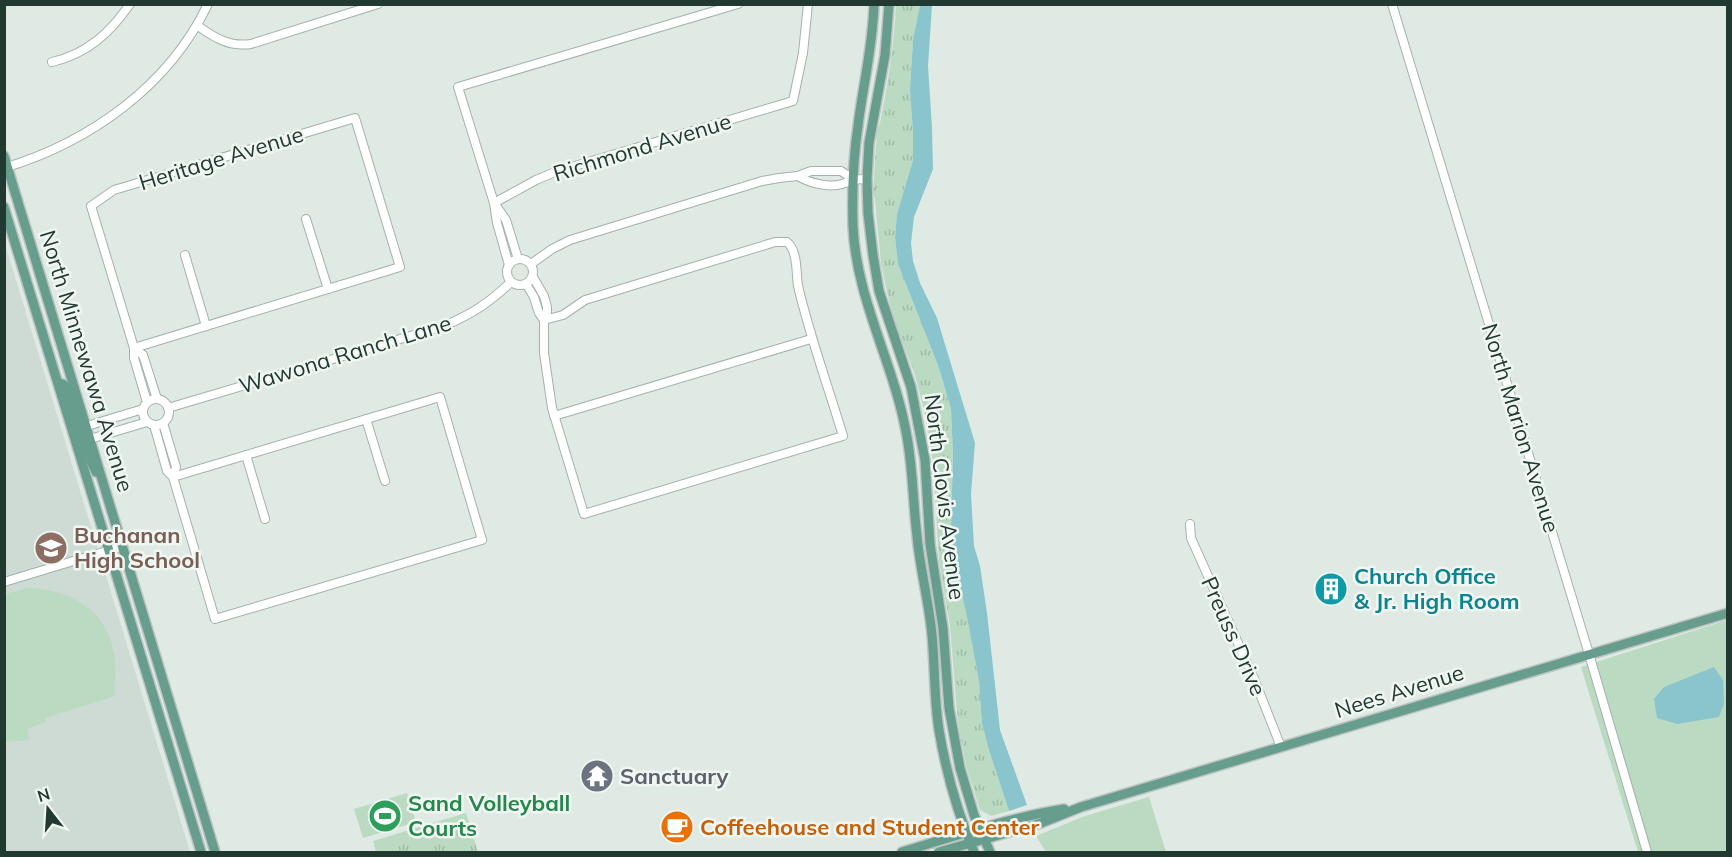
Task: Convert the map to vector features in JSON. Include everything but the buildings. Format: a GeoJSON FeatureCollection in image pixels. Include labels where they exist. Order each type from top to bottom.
{"type":"FeatureCollection","features":[{"type":"Feature","properties":{"kind":"main road","name":"North Clovis Avenue"},"geometry":{"type":"LineString","coordinates":[[874,4],[869,61],[858,126],[853,179],[856,250],[865,296],[907,435],[917,537],[932,632],[939,729],[948,772],[972,848]]}},
{"type":"Feature","properties":{"kind":"main road","name":"North Clovis Avenue"},"geometry":{"type":"LineString","coordinates":[[889,4],[885,55],[869,143],[868,213],[873,255],[879,291],[911,387],[925,460],[930,544],[943,628],[950,708],[960,768],[979,830],[990,852]]}},
{"type":"Feature","properties":{"kind":"main road","name":"North Minnewawa Avenue"},"geometry":{"type":"LineString","coordinates":[[4,156],[215,852]]}},
{"type":"Feature","properties":{"kind":"main road","name":"North Minnewawa Avenue"},"geometry":{"type":"LineString","coordinates":[[4,207],[201,852]]}},
{"type":"Feature","properties":{"kind":"main road"},"geometry":{"type":"LineString","coordinates":[[59,383],[68,389],[90,459],[106,490]]}},
{"type":"Feature","properties":{"kind":"main road","name":"Nees Avenue"},"geometry":{"type":"LineString","coordinates":[[939,852],[972,848],[984,839],[1081,807],[1728,613]]}},
{"type":"Feature","properties":{"kind":"main road","name":"Nees Avenue"},"geometry":{"type":"LineString","coordinates":[[902,852],[1038,814],[1081,807]]}},
{"type":"Feature","properties":{"kind":"main road"},"geometry":{"type":"LineString","coordinates":[[196,838],[210,834]]}},
{"type":"Feature","properties":{"kind":"street"},"geometry":{"type":"LineString","coordinates":[[52,62],[81,53],[114,24],[130,4]]}},
{"type":"Feature","properties":{"kind":"street"},"geometry":{"type":"LineString","coordinates":[[6,167],[54,150],[128,104],[161,73],[190,40],[208,4]]}},
{"type":"Feature","properties":{"kind":"street"},"geometry":{"type":"LineString","coordinates":[[198,26],[224,42],[251,44],[378,4]]}},
{"type":"Feature","properties":{"kind":"street"},"geometry":{"type":"LineString","coordinates":[[509,265],[518,259],[525,260],[531,264],[534,273],[526,284],[518,285],[511,282],[507,275],[509,265],[494,203],[458,87],[738,4]]}},
{"type":"Feature","properties":{"kind":"street","name":"Richmond Avenue"},"geometry":{"type":"LineString","coordinates":[[494,203],[555,172],[793,101],[808,4]]}},
{"type":"Feature","properties":{"kind":"street","name":"North Marion Avenue"},"geometry":{"type":"LineString","coordinates":[[1392,4],[1647,852]]}},
{"type":"Feature","properties":{"kind":"street","name":"Heritage Avenue"},"geometry":{"type":"LineString","coordinates":[[135,348],[91,206],[114,190],[355,118],[400,267],[328,289]]}},
{"type":"Feature","properties":{"kind":"street"},"geometry":{"type":"LineString","coordinates":[[531,264],[570,240],[762,181],[798,177],[811,171],[841,171],[853,179]]}},
{"type":"Feature","properties":{"kind":"street"},"geometry":{"type":"LineString","coordinates":[[798,177],[810,183],[841,185],[853,179],[867,179]]}},
{"type":"Feature","properties":{"kind":"street"},"geometry":{"type":"LineString","coordinates":[[494,203],[506,220],[518,259]]}},
{"type":"Feature","properties":{"kind":"street"},"geometry":{"type":"LineString","coordinates":[[135,348],[328,289],[306,219]]}},
{"type":"Feature","properties":{"kind":"street"},"geometry":{"type":"LineString","coordinates":[[532,277],[546,301],[547,312],[544,320],[544,365],[554,416],[584,514],[843,436],[812,339],[796,275],[794,251],[787,242],[781,241],[585,300],[563,315],[544,320]]}},
{"type":"Feature","properties":{"kind":"street"},"geometry":{"type":"LineString","coordinates":[[185,255],[207,326]]}},
{"type":"Feature","properties":{"kind":"street","name":"Wawona Ranch Lane"},"geometry":{"type":"LineString","coordinates":[[168,408],[444,326],[482,307],[511,282]]}},
{"type":"Feature","properties":{"kind":"street"},"geometry":{"type":"LineString","coordinates":[[526,284],[544,320]]}},
{"type":"Feature","properties":{"kind":"street"},"geometry":{"type":"LineString","coordinates":[[554,416],[812,339]]}},
{"type":"Feature","properties":{"kind":"street"},"geometry":{"type":"LineString","coordinates":[[90,439],[150,423],[163,423],[168,418],[168,408],[164,402],[157,399],[143,355],[135,348]]}},
{"type":"Feature","properties":{"kind":"street"},"geometry":{"type":"LineString","coordinates":[[135,348],[134,358],[145,406],[143,416],[150,423],[167,471],[173,477],[215,620],[482,540],[440,397],[173,477]]}},
{"type":"Feature","properties":{"kind":"street"},"geometry":{"type":"LineString","coordinates":[[87,426],[145,406],[157,399]]}},
{"type":"Feature","properties":{"kind":"street"},"geometry":{"type":"LineString","coordinates":[[366,419],[385,481]]}},
{"type":"Feature","properties":{"kind":"street"},"geometry":{"type":"LineString","coordinates":[[163,423],[176,467],[173,477]]}},
{"type":"Feature","properties":{"kind":"street"},"geometry":{"type":"LineString","coordinates":[[246,456],[265,519]]}},
{"type":"Feature","properties":{"kind":"street","name":"Preuss Drive"},"geometry":{"type":"LineString","coordinates":[[1190,524],[1191,538],[1255,681],[1281,747]]}},
{"type":"Feature","properties":{"kind":"street"},"geometry":{"type":"LineString","coordinates":[[4,582],[123,546]]}},
{"type":"Feature","properties":{"kind":"shaded area","name":"Buchanan High School"},"geometry":{"type":"Polygon","coordinates":[[[5,244],[190,852],[5,852],[5,244]]]}},
{"type":"Feature","properties":{"kind":"green space"},"geometry":{"type":"Polygon","coordinates":[[[896,5],[920,5],[913,40],[910,90],[913,160],[897,214],[895,237],[898,264],[939,368],[951,409],[953,455],[951,527],[957,573],[979,681],[982,724],[1009,811],[991,816],[980,810],[967,769],[958,724],[950,626],[939,561],[933,461],[915,375],[895,323],[881,263],[873,193],[877,130],[888,79],[896,5]]]}},
{"type":"Feature","properties":{"kind":"green space"},"geometry":{"type":"Polygon","coordinates":[[[28,588],[60,593],[86,606],[97,616],[111,642],[115,664],[115,696],[45,718],[46,722],[27,729],[29,740],[5,742],[5,594],[28,588]]]}},
{"type":"Feature","properties":{"kind":"green space"},"geometry":{"type":"Polygon","coordinates":[[[1727,620],[1727,852],[1638,852],[1581,667],[1727,620]]]}},
{"type":"Feature","properties":{"kind":"green space","name":"Sand Volleyball Courts"},"geometry":{"type":"Polygon","coordinates":[[[407,793],[416,822],[363,838],[354,809],[407,793]]]}},
{"type":"Feature","properties":{"kind":"green space"},"geometry":{"type":"Polygon","coordinates":[[[1149,797],[1166,852],[1046,852],[1036,836],[1085,816],[1149,797]]]}},
{"type":"Feature","properties":{"kind":"green space"},"geometry":{"type":"Polygon","coordinates":[[[466,813],[478,852],[376,852],[373,841],[466,813]]]}},
{"type":"Feature","properties":{"kind":"water"},"geometry":{"type":"Polygon","coordinates":[[[920,5],[932,5],[928,66],[933,169],[914,217],[911,243],[913,261],[920,283],[937,318],[975,443],[971,494],[974,546],[980,566],[987,613],[1000,730],[1027,805],[1009,811],[982,724],[979,681],[957,573],[951,527],[953,455],[951,409],[939,368],[898,264],[895,237],[897,214],[913,160],[910,90],[913,40],[920,5]]]}},
{"type":"Feature","properties":{"kind":"water"},"geometry":{"type":"Polygon","coordinates":[[[1714,667],[1723,680],[1724,703],[1719,717],[1677,724],[1657,718],[1654,699],[1664,687],[1714,667]]]}},
{"type":"Feature","properties":{"kind":"place","name":"Buchanan High School"},"geometry":{"type":"Point","coordinates":[51,548]}},
{"type":"Feature","properties":{"kind":"place","name":"Church Office & Jr. High Room"},"geometry":{"type":"Point","coordinates":[1331,589]}},
{"type":"Feature","properties":{"kind":"place","name":"Sanctuary"},"geometry":{"type":"Point","coordinates":[597,776]}},
{"type":"Feature","properties":{"kind":"place","name":"Sand Volleyball Courts"},"geometry":{"type":"Point","coordinates":[385,816]}},
{"type":"Feature","properties":{"kind":"place","name":"Coffeehouse and Student Center"},"geometry":{"type":"Point","coordinates":[677,827]}}]}
